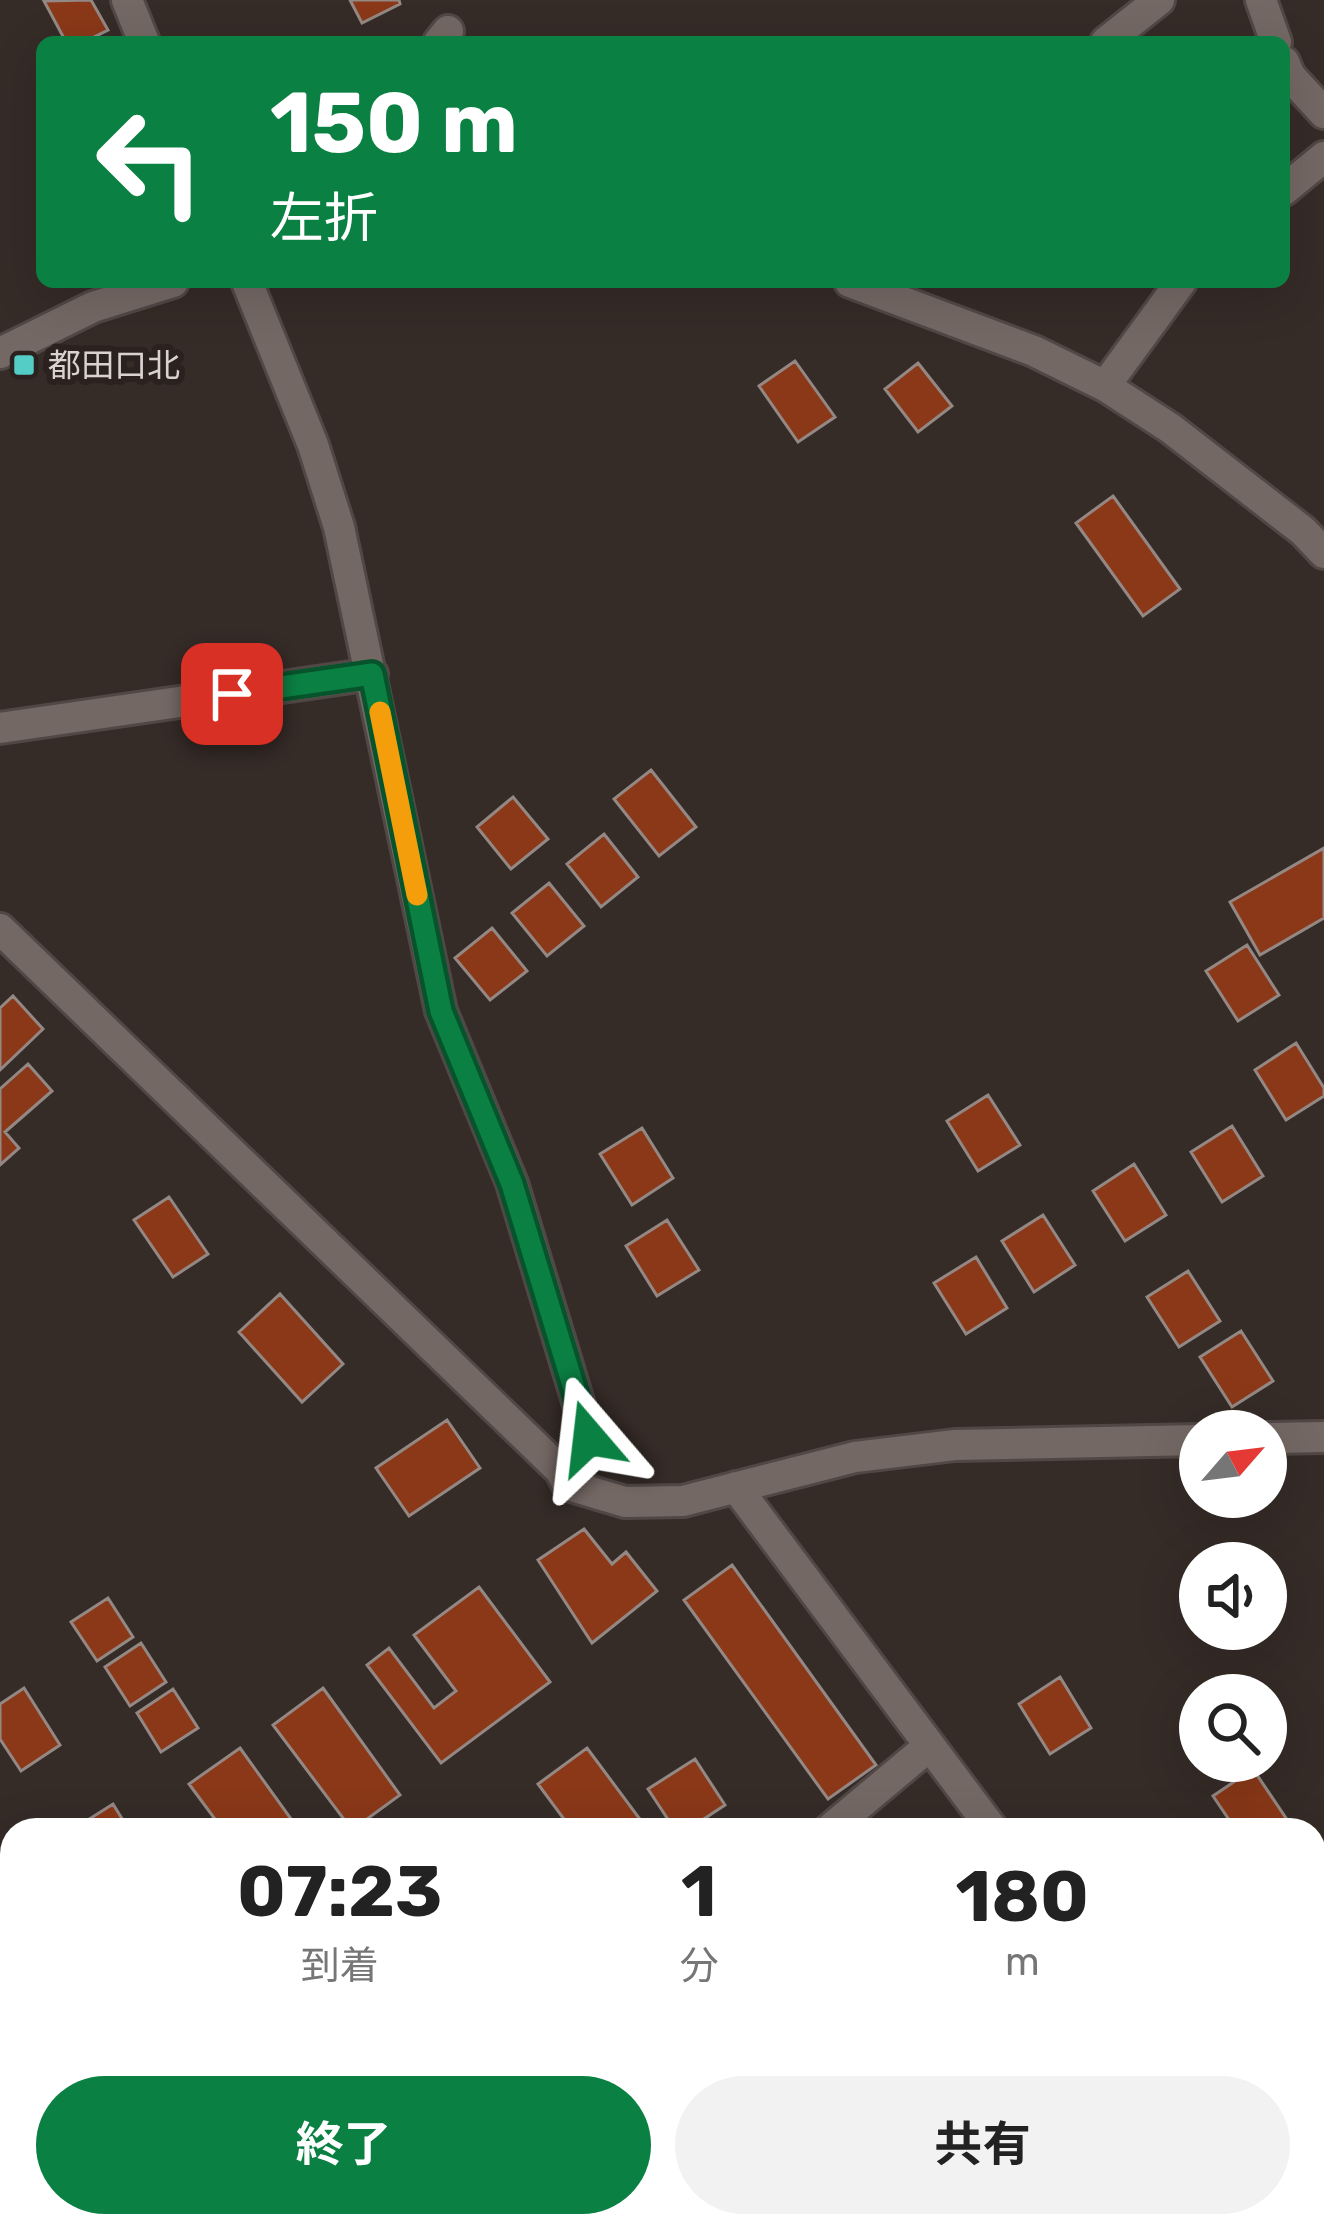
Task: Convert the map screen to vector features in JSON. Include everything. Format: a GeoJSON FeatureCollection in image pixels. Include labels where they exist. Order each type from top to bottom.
{"type":"FeatureCollection","features":[{"type":"Feature","properties":{"kind":"street"},"geometry":{"type":"LineString","coordinates":[[127,0],[142,36]]}},
{"type":"Feature","properties":{"kind":"street"},"geometry":{"type":"LineString","coordinates":[[1114,36],[1160,0]]}},
{"type":"Feature","properties":{"kind":"street"},"geometry":{"type":"LineString","coordinates":[[1262,0],[1274,36]]}},
{"type":"Feature","properties":{"kind":"street"},"geometry":{"type":"LineString","coordinates":[[1290,76],[1324,113]]}},
{"type":"Feature","properties":{"kind":"street"},"geometry":{"type":"LineString","coordinates":[[1290,185],[1324,157]]}},
{"type":"Feature","properties":{"kind":"street"},"geometry":{"type":"LineString","coordinates":[[0,353],[93,308],[155,288]]}},
{"type":"Feature","properties":{"kind":"street"},"geometry":{"type":"LineString","coordinates":[[249,288],[326,486],[372,674],[441,1011],[512,1184],[589,1438],[560,1470]]}},
{"type":"Feature","properties":{"kind":"street"},"geometry":{"type":"LineString","coordinates":[[872,288],[1034,351],[1105,386],[1170,428],[1303,531],[1324,553]]}},
{"type":"Feature","properties":{"kind":"street"},"geometry":{"type":"LineString","coordinates":[[1105,386],[1172,288]]}},
{"type":"Feature","properties":{"kind":"street"},"geometry":{"type":"LineString","coordinates":[[0,728],[372,674]]}},
{"type":"Feature","properties":{"kind":"street"},"geometry":{"type":"LineString","coordinates":[[0,929],[560,1470],[568,1485],[625,1502],[683,1501],[855,1457],[955,1445],[1179,1440]]}},
{"type":"Feature","properties":{"kind":"street"},"geometry":{"type":"LineString","coordinates":[[1287,1438],[1324,1437]]}},
{"type":"Feature","properties":{"kind":"street"},"geometry":{"type":"LineString","coordinates":[[736,1487],[984,1818]]}},
{"type":"Feature","properties":{"kind":"street"},"geometry":{"type":"LineString","coordinates":[[843,1818],[928,1747]]}},
{"type":"Feature","properties":{"kind":"building"},"geometry":{"type":"Polygon","coordinates":[[[91,0],[108,30],[96,36],[63,36],[44,1],[91,0]]]}},
{"type":"Feature","properties":{"kind":"building"},"geometry":{"type":"Polygon","coordinates":[[[350,0],[399,0],[400,4],[362,23],[350,0]]]}},
{"type":"Feature","properties":{"kind":"building"},"geometry":{"type":"Polygon","coordinates":[[[795,361],[835,417],[798,442],[759,386],[795,361]]]}},
{"type":"Feature","properties":{"kind":"building"},"geometry":{"type":"Polygon","coordinates":[[[918,363],[952,406],[918,432],[885,389],[918,363]]]}},
{"type":"Feature","properties":{"kind":"building"},"geometry":{"type":"Polygon","coordinates":[[[1113,496],[1180,589],[1143,616],[1076,523],[1113,496]]]}},
{"type":"Feature","properties":{"kind":"building"},"geometry":{"type":"Polygon","coordinates":[[[651,770],[696,827],[659,856],[614,799],[651,770]]]}},
{"type":"Feature","properties":{"kind":"building"},"geometry":{"type":"Polygon","coordinates":[[[513,797],[548,839],[511,869],[477,827],[513,797]]]}},
{"type":"Feature","properties":{"kind":"building"},"geometry":{"type":"Polygon","coordinates":[[[604,834],[638,877],[601,907],[567,864],[604,834]]]}},
{"type":"Feature","properties":{"kind":"building"},"geometry":{"type":"Polygon","coordinates":[[[1324,848],[1324,918],[1260,955],[1230,902],[1324,848]]]}},
{"type":"Feature","properties":{"kind":"building"},"geometry":{"type":"Polygon","coordinates":[[[549,883],[584,926],[547,956],[512,913],[549,883]]]}},
{"type":"Feature","properties":{"kind":"building"},"geometry":{"type":"Polygon","coordinates":[[[492,928],[527,971],[490,1000],[455,958],[492,928]]]}},
{"type":"Feature","properties":{"kind":"building"},"geometry":{"type":"Polygon","coordinates":[[[1247,945],[1279,995],[1238,1021],[1206,971],[1247,945]]]}},
{"type":"Feature","properties":{"kind":"building"},"geometry":{"type":"Polygon","coordinates":[[[13,996],[43,1029],[0,1070],[0,1008],[13,996]]]}},
{"type":"Feature","properties":{"kind":"building"},"geometry":{"type":"Polygon","coordinates":[[[1296,1043],[1324,1088],[1324,1096],[1286,1120],[1255,1070],[1296,1043]]]}},
{"type":"Feature","properties":{"kind":"building"},"geometry":{"type":"Polygon","coordinates":[[[28,1064],[52,1091],[5,1132],[19,1148],[0,1165],[0,1089],[28,1064]]]}},
{"type":"Feature","properties":{"kind":"building"},"geometry":{"type":"Polygon","coordinates":[[[988,1095],[1020,1145],[978,1171],[947,1121],[988,1095]]]}},
{"type":"Feature","properties":{"kind":"building"},"geometry":{"type":"Polygon","coordinates":[[[1232,1126],[1263,1176],[1222,1202],[1191,1152],[1232,1126]]]}},
{"type":"Feature","properties":{"kind":"building"},"geometry":{"type":"Polygon","coordinates":[[[642,1128],[673,1178],[632,1205],[600,1154],[642,1128]]]}},
{"type":"Feature","properties":{"kind":"building"},"geometry":{"type":"Polygon","coordinates":[[[1134,1164],[1166,1215],[1125,1241],[1093,1191],[1134,1164]]]}},
{"type":"Feature","properties":{"kind":"building"},"geometry":{"type":"Polygon","coordinates":[[[169,1197],[208,1254],[173,1277],[134,1220],[169,1197]]]}},
{"type":"Feature","properties":{"kind":"building"},"geometry":{"type":"Polygon","coordinates":[[[1043,1215],[1075,1265],[1034,1292],[1002,1241],[1043,1215]]]}},
{"type":"Feature","properties":{"kind":"building"},"geometry":{"type":"Polygon","coordinates":[[[667,1220],[699,1270],[657,1296],[626,1246],[667,1220]]]}},
{"type":"Feature","properties":{"kind":"building"},"geometry":{"type":"Polygon","coordinates":[[[976,1257],[1007,1308],[966,1334],[934,1283],[976,1257]]]}},
{"type":"Feature","properties":{"kind":"building"},"geometry":{"type":"Polygon","coordinates":[[[1188,1271],[1220,1321],[1179,1347],[1147,1297],[1188,1271]]]}},
{"type":"Feature","properties":{"kind":"building"},"geometry":{"type":"Polygon","coordinates":[[[280,1294],[343,1364],[302,1402],[239,1332],[280,1294]]]}},
{"type":"Feature","properties":{"kind":"building"},"geometry":{"type":"Polygon","coordinates":[[[1241,1331],[1273,1381],[1232,1407],[1200,1357],[1241,1331]]]}},
{"type":"Feature","properties":{"kind":"building"},"geometry":{"type":"Polygon","coordinates":[[[447,1420],[480,1468],[409,1516],[376,1468],[447,1420]]]}},
{"type":"Feature","properties":{"kind":"building"},"geometry":{"type":"Polygon","coordinates":[[[584,1529],[612,1564],[626,1552],[657,1591],[592,1643],[538,1560],[584,1529]]]}},
{"type":"Feature","properties":{"kind":"building"},"geometry":{"type":"Polygon","coordinates":[[[732,1565],[876,1765],[828,1799],[684,1600],[732,1565]]]}},
{"type":"Feature","properties":{"kind":"building"},"geometry":{"type":"Polygon","coordinates":[[[479,1587],[550,1682],[441,1763],[367,1665],[389,1648],[434,1708],[456,1691],[414,1635],[479,1587]]]}},
{"type":"Feature","properties":{"kind":"building"},"geometry":{"type":"Polygon","coordinates":[[[108,1598],[133,1637],[97,1661],[71,1622],[108,1598]]]}},
{"type":"Feature","properties":{"kind":"building"},"geometry":{"type":"Polygon","coordinates":[[[141,1643],[166,1682],[130,1706],[105,1667],[141,1643]]]}},
{"type":"Feature","properties":{"kind":"building"},"geometry":{"type":"Polygon","coordinates":[[[1060,1677],[1091,1728],[1050,1754],[1019,1704],[1060,1677]]]}},
{"type":"Feature","properties":{"kind":"building"},"geometry":{"type":"Polygon","coordinates":[[[24,1688],[60,1745],[21,1771],[0,1739],[0,1704],[24,1688]]]}},
{"type":"Feature","properties":{"kind":"building"},"geometry":{"type":"Polygon","coordinates":[[[323,1688],[400,1795],[368,1818],[343,1818],[273,1725],[323,1688]]]}},
{"type":"Feature","properties":{"kind":"building"},"geometry":{"type":"Polygon","coordinates":[[[173,1689],[198,1728],[161,1752],[137,1713],[173,1689]]]}},
{"type":"Feature","properties":{"kind":"building"},"geometry":{"type":"Polygon","coordinates":[[[240,1748],[290,1818],[214,1818],[189,1784],[240,1748]]]}},
{"type":"Feature","properties":{"kind":"building"},"geometry":{"type":"Polygon","coordinates":[[[587,1748],[639,1818],[563,1818],[538,1784],[587,1748]]]}},
{"type":"Feature","properties":{"kind":"building"},"geometry":{"type":"Polygon","coordinates":[[[695,1759],[725,1805],[705,1818],[667,1818],[648,1789],[695,1759]]]}},
{"type":"Feature","properties":{"kind":"building"},"geometry":{"type":"Polygon","coordinates":[[[1234,1782],[1262,1782],[1286,1818],[1228,1818],[1213,1796],[1234,1782]]]}},
{"type":"Feature","properties":{"kind":"building"},"geometry":{"type":"Polygon","coordinates":[[[113,1804],[122,1818],[91,1818],[113,1804]]]}},
{"type":"Feature","properties":{"kind":"slow traffic"},"geometry":{"type":"LineString","coordinates":[[380,712],[417,895]]}},
{"type":"Feature","properties":{"kind":"place","name":"都田口北"},"geometry":{"type":"Point","coordinates":[24,365]}},
{"type":"Feature","properties":{"kind":"route"},"geometry":{"type":"LineString","coordinates":[[232,694],[372,674],[441,1011],[512,1184],[589,1438]]}}]}
